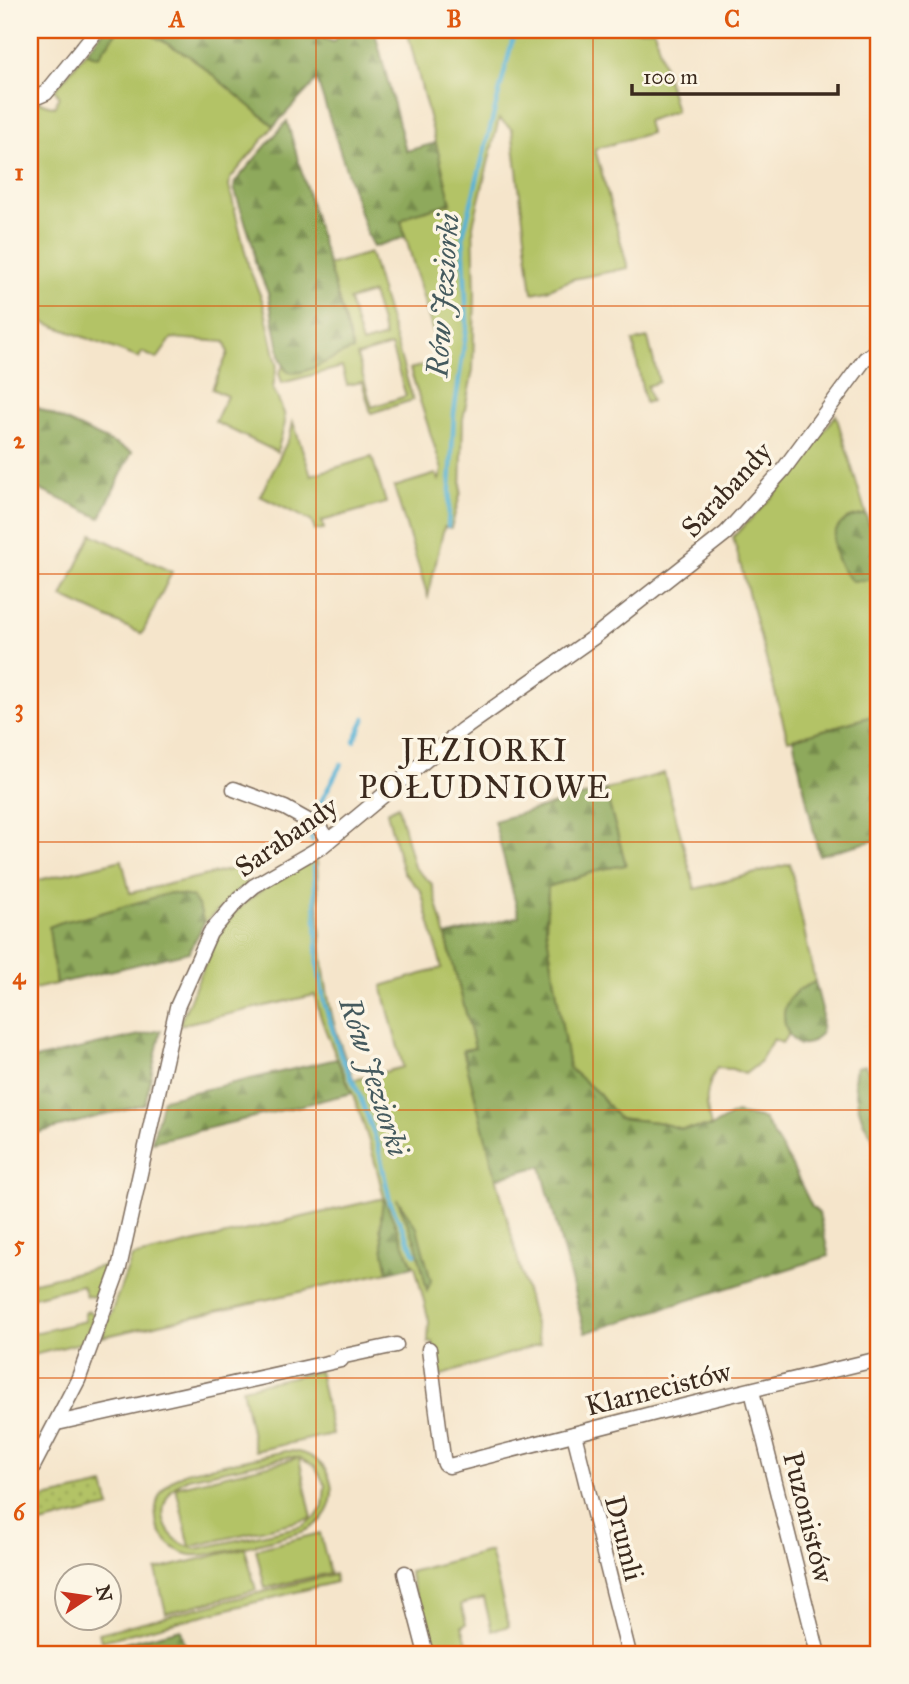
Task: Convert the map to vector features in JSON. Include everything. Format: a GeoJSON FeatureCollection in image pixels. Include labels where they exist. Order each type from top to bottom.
{"type":"FeatureCollection","features":[{"type":"Feature","properties":{"kind":"street"},"geometry":{"type":"LineString","coordinates":[[30,94],[39,96],[46,93],[97,30]]}},
{"type":"Feature","properties":{"kind":"street","name":"Sarabandy"},"geometry":{"type":"LineString","coordinates":[[30,1472],[89,1355],[119,1268],[177,1007],[210,933],[239,899],[254,887],[328,841],[462,730],[594,637],[726,533],[783,470],[865,359],[879,349]]}},
{"type":"Feature","properties":{"kind":"street"},"geometry":{"type":"LineString","coordinates":[[234,789],[297,814],[319,827],[328,841]]}},
{"type":"Feature","properties":{"kind":"street"},"geometry":{"type":"LineString","coordinates":[[57,1423],[341,1360],[340,1357],[396,1345]]}},
{"type":"Feature","properties":{"kind":"street","name":"Klarnecistów"},"geometry":{"type":"LineString","coordinates":[[429,1349],[443,1458],[449,1466],[879,1359]]}},
{"type":"Feature","properties":{"kind":"street","name":"Puzonistów"},"geometry":{"type":"LineString","coordinates":[[752,1391],[818,1654]]}},
{"type":"Feature","properties":{"kind":"street","name":"Drumli"},"geometry":{"type":"LineString","coordinates":[[574,1434],[629,1654]]}},
{"type":"Feature","properties":{"kind":"street"},"geometry":{"type":"LineString","coordinates":[[405,1573],[426,1654]]}},
{"type":"Feature","properties":{"kind":"green space"},"geometry":{"type":"Polygon","coordinates":[[[104,30],[118,30],[98,57],[86,52],[104,30]]]}},
{"type":"Feature","properties":{"kind":"green space"},"geometry":{"type":"Polygon","coordinates":[[[118,30],[143,30],[191,57],[274,126],[230,179],[229,186],[249,268],[263,302],[277,364],[273,388],[284,413],[285,423],[277,452],[215,422],[227,396],[212,389],[228,353],[225,342],[172,338],[157,359],[142,352],[139,358],[30,317],[30,99],[55,107],[59,96],[55,90],[86,52],[98,57],[118,30]]]}},
{"type":"Feature","properties":{"kind":"green space"},"geometry":{"type":"Polygon","coordinates":[[[143,30],[306,30],[333,42],[342,30],[372,30],[375,32],[406,151],[436,143],[451,203],[412,214],[401,221],[405,237],[373,247],[317,80],[274,126],[191,57],[143,30]]]}},
{"type":"Feature","properties":{"kind":"green space"},"geometry":{"type":"Polygon","coordinates":[[[428,30],[654,30],[676,111],[647,121],[650,133],[595,149],[628,268],[573,279],[532,293],[512,129],[499,119],[473,225],[473,370],[463,419],[461,492],[451,528],[444,527],[428,597],[394,487],[436,474],[439,480],[442,470],[410,369],[438,361],[440,356],[401,221],[412,214],[451,203],[408,34],[428,30]]]}},
{"type":"Feature","properties":{"kind":"green space"},"geometry":{"type":"Polygon","coordinates":[[[287,121],[353,350],[309,370],[292,373],[286,370],[281,360],[268,293],[255,262],[253,246],[234,188],[235,182],[287,121]]]}},
{"type":"Feature","properties":{"kind":"green space"},"geometry":{"type":"Polygon","coordinates":[[[370,253],[413,400],[371,413],[362,382],[347,385],[342,367],[282,383],[279,373],[284,365],[286,370],[334,358],[353,350],[328,265],[370,253]],[[372,293],[349,300],[362,344],[385,337],[372,293]],[[391,346],[357,356],[372,407],[406,396],[391,346]]]}},
{"type":"Feature","properties":{"kind":"green space"},"geometry":{"type":"Polygon","coordinates":[[[648,338],[659,382],[647,386],[651,401],[645,403],[633,341],[648,338]]]}},
{"type":"Feature","properties":{"kind":"green space"},"geometry":{"type":"Polygon","coordinates":[[[30,404],[132,452],[100,518],[30,485],[30,404]]]}},
{"type":"Feature","properties":{"kind":"green space"},"geometry":{"type":"Polygon","coordinates":[[[836,415],[866,514],[846,519],[852,581],[879,579],[879,714],[788,740],[733,537],[775,494],[836,415]]]}},
{"type":"Feature","properties":{"kind":"green space"},"geometry":{"type":"Polygon","coordinates":[[[293,422],[311,475],[372,457],[386,503],[322,521],[324,529],[315,530],[311,521],[260,496],[290,436],[293,422]]]}},
{"type":"Feature","properties":{"kind":"green space"},"geometry":{"type":"Polygon","coordinates":[[[866,514],[874,541],[879,541],[879,579],[852,581],[835,552],[835,535],[846,519],[866,514]]]}},
{"type":"Feature","properties":{"kind":"green space"},"geometry":{"type":"Polygon","coordinates":[[[92,534],[172,572],[142,634],[62,597],[92,534]]]}},
{"type":"Feature","properties":{"kind":"green space"},"geometry":{"type":"Polygon","coordinates":[[[879,714],[879,725],[869,729],[879,756],[879,849],[876,840],[819,855],[793,739],[879,714]]]}},
{"type":"Feature","properties":{"kind":"green space"},"geometry":{"type":"Polygon","coordinates":[[[664,773],[695,889],[790,864],[815,982],[798,990],[784,1015],[788,1034],[782,1043],[773,1039],[759,1063],[745,1074],[732,1069],[717,1068],[707,1097],[711,1127],[682,1129],[657,1122],[618,1118],[599,1094],[569,1068],[546,928],[548,886],[602,869],[626,865],[605,790],[664,773]]]}},
{"type":"Feature","properties":{"kind":"green space"},"geometry":{"type":"Polygon","coordinates":[[[605,790],[626,865],[602,869],[548,887],[546,928],[569,1068],[599,1094],[618,1118],[657,1122],[682,1129],[711,1127],[736,1113],[764,1119],[791,1164],[812,1207],[819,1213],[829,1256],[585,1333],[541,1166],[496,1178],[463,1050],[475,1048],[446,936],[519,916],[494,821],[605,790]]]}},
{"type":"Feature","properties":{"kind":"green space"},"geometry":{"type":"Polygon","coordinates":[[[398,806],[414,867],[432,884],[475,1048],[463,1050],[540,1344],[436,1377],[433,1342],[428,1343],[429,1321],[415,1266],[380,1228],[388,1272],[102,1337],[132,1257],[384,1198],[362,1121],[315,995],[179,1025],[210,953],[229,920],[264,888],[292,871],[317,861],[324,972],[335,1026],[354,1080],[403,1067],[382,986],[442,968],[421,891],[403,872],[387,812],[398,806]]]}},
{"type":"Feature","properties":{"kind":"green space"},"geometry":{"type":"Polygon","coordinates":[[[122,860],[130,893],[242,867],[246,885],[204,923],[199,907],[102,914],[49,927],[56,984],[30,990],[30,882],[122,860]]]}},
{"type":"Feature","properties":{"kind":"green space"},"geometry":{"type":"Polygon","coordinates":[[[170,893],[192,897],[199,907],[204,923],[189,952],[56,984],[49,927],[170,893]]]}},
{"type":"Feature","properties":{"kind":"green space"},"geometry":{"type":"Polygon","coordinates":[[[815,982],[822,1009],[821,1034],[810,1043],[799,1045],[787,1029],[785,1010],[792,995],[815,982]]]}},
{"type":"Feature","properties":{"kind":"green space"},"geometry":{"type":"Polygon","coordinates":[[[161,1030],[145,1104],[30,1135],[30,1060],[161,1030]]]}},
{"type":"Feature","properties":{"kind":"green space"},"geometry":{"type":"Polygon","coordinates":[[[337,1059],[352,1093],[152,1142],[163,1099],[337,1059]]]}},
{"type":"Feature","properties":{"kind":"green space"},"geometry":{"type":"Polygon","coordinates":[[[865,1065],[876,1088],[878,1101],[879,1164],[872,1136],[858,1105],[854,1081],[856,1067],[865,1065]]]}},
{"type":"Feature","properties":{"kind":"green space"},"geometry":{"type":"Polygon","coordinates":[[[384,1198],[413,1266],[388,1272],[381,1226],[384,1198]]]}},
{"type":"Feature","properties":{"kind":"green space"},"geometry":{"type":"Polygon","coordinates":[[[397,1199],[417,1228],[431,1281],[427,1291],[416,1243],[397,1199]]]}},
{"type":"Feature","properties":{"kind":"green space"},"geometry":{"type":"Polygon","coordinates":[[[112,1264],[101,1297],[86,1296],[82,1285],[30,1298],[30,1283],[112,1264]]]}},
{"type":"Feature","properties":{"kind":"green space"},"geometry":{"type":"Polygon","coordinates":[[[88,1310],[94,1315],[84,1342],[30,1356],[30,1334],[85,1321],[84,1314],[88,1310]]]}},
{"type":"Feature","properties":{"kind":"green space"},"geometry":{"type":"Polygon","coordinates":[[[319,1371],[332,1434],[255,1451],[242,1388],[319,1371]]]}},
{"type":"Feature","properties":{"kind":"green space"},"geometry":{"type":"Polygon","coordinates":[[[286,1451],[303,1453],[317,1460],[326,1471],[331,1484],[331,1498],[327,1511],[317,1523],[302,1532],[229,1551],[191,1555],[169,1544],[160,1531],[156,1516],[157,1502],[162,1491],[175,1478],[186,1472],[286,1451]],[[288,1457],[188,1478],[176,1486],[168,1495],[164,1517],[173,1537],[190,1547],[176,1487],[298,1458],[288,1457]],[[299,1458],[312,1518],[190,1547],[196,1549],[302,1526],[315,1518],[323,1507],[325,1485],[315,1466],[299,1458]]]}},
{"type":"Feature","properties":{"kind":"green space"},"geometry":{"type":"Polygon","coordinates":[[[104,1485],[110,1507],[37,1525],[31,1501],[104,1485]]]}},
{"type":"Feature","properties":{"kind":"green space"},"geometry":{"type":"Polygon","coordinates":[[[320,1533],[330,1573],[265,1588],[256,1549],[320,1533]]]}},
{"type":"Feature","properties":{"kind":"green space"},"geometry":{"type":"Polygon","coordinates":[[[245,1548],[256,1590],[166,1613],[156,1570],[245,1548]]]}},
{"type":"Feature","properties":{"kind":"green space"},"geometry":{"type":"Polygon","coordinates":[[[490,1551],[509,1626],[492,1631],[484,1598],[461,1604],[466,1624],[462,1626],[467,1642],[436,1649],[431,1647],[409,1572],[490,1551]]]}},
{"type":"Feature","properties":{"kind":"green space"},"geometry":{"type":"Polygon","coordinates":[[[334,1574],[336,1582],[101,1641],[99,1633],[122,1632],[122,1627],[334,1574]]]}},
{"type":"Feature","properties":{"kind":"green space"},"geometry":{"type":"Polygon","coordinates":[[[181,1629],[187,1654],[88,1652],[181,1629]]]}},
{"type":"Feature","properties":{"kind":"waterway","name":"Rów Jeziorki"},"geometry":{"type":"LineString","coordinates":[[448,526],[454,413],[467,325],[463,235],[515,30]]}},
{"type":"Feature","properties":{"kind":"waterway"},"geometry":{"type":"LineString","coordinates":[[354,741],[365,718]]}},
{"type":"Feature","properties":{"kind":"waterway","name":"Rów Jeziorki"},"geometry":{"type":"LineString","coordinates":[[314,815],[341,764]]}},
{"type":"Feature","properties":{"kind":"waterway","name":"Rów Jeziorki"},"geometry":{"type":"LineString","coordinates":[[309,827],[312,841]]}},
{"type":"Feature","properties":{"kind":"waterway","name":"Rów Jeziorki"},"geometry":{"type":"LineString","coordinates":[[314,866],[318,967],[324,1002],[341,1056],[378,1145],[390,1202],[415,1254]]}},
{"type":"Feature","properties":{"kind":"district","name":"JEZIORKI POŁUDNIOWE"},"geometry":{"type":"Point","coordinates":[485,768]}}]}
